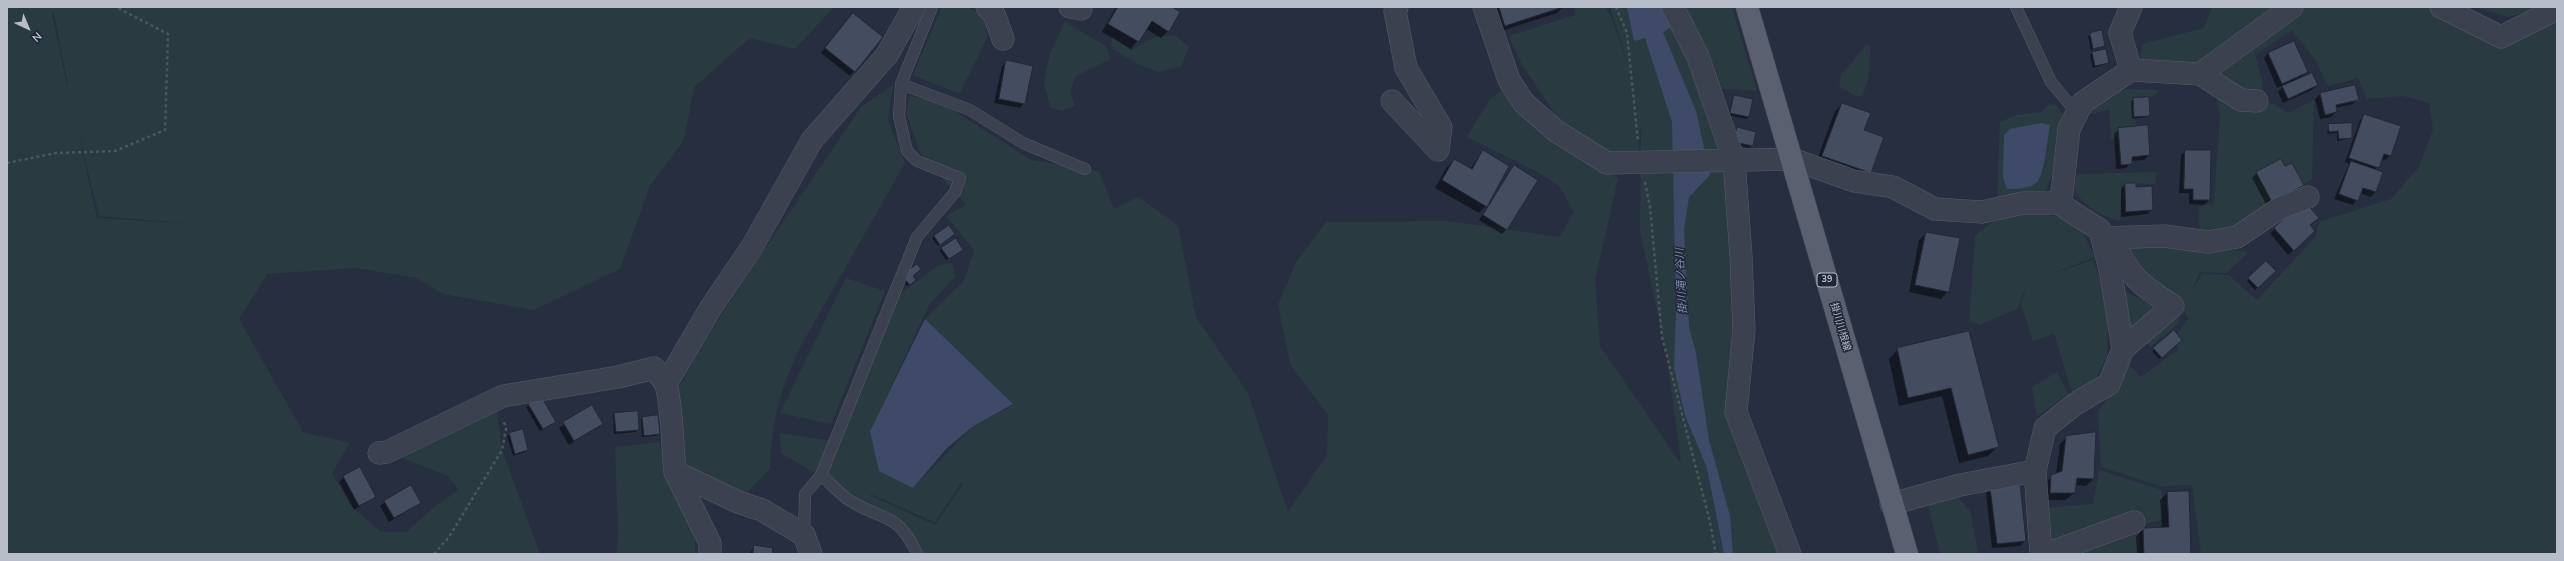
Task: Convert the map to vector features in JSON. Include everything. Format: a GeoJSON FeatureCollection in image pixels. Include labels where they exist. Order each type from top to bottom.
{"type":"FeatureCollection","features":[{"type":"Feature","properties":{"kind":"main road","name":"掛川川根線"},"geometry":{"type":"LineString","coordinates":[[1747,7],[1891,504],[1907,554]]}},
{"type":"Feature","properties":{"kind":"street"},"geometry":{"type":"LineString","coordinates":[[666,384],[710,309],[752,246],[812,140],[887,55],[914,7]]}},
{"type":"Feature","properties":{"kind":"street"},"geometry":{"type":"LineString","coordinates":[[987,7],[994,14],[1003,39]]}},
{"type":"Feature","properties":{"kind":"street"},"geometry":{"type":"LineString","coordinates":[[1392,101],[1438,150],[1441,127],[1406,68],[1396,11],[1397,7]]}},
{"type":"Feature","properties":{"kind":"street"},"geometry":{"type":"LineString","coordinates":[[1484,7],[1510,80],[1524,103],[1556,131],[1607,163],[1640,161],[1705,162],[1792,159],[1854,181],[1893,187],[1936,209],[1982,212],[2023,203],[2058,203],[2100,230],[2140,284],[2173,306],[2123,349],[2109,384],[2075,404],[2046,428],[2035,470],[2041,554]]}},
{"type":"Feature","properties":{"kind":"street"},"geometry":{"type":"LineString","coordinates":[[1673,7],[1698,57],[1734,160],[1741,256],[1744,330],[1736,412],[1790,554]]}},
{"type":"Feature","properties":{"kind":"street"},"geometry":{"type":"LineString","coordinates":[[2131,7],[2120,33],[2131,70]]}},
{"type":"Feature","properties":{"kind":"street"},"geometry":{"type":"LineString","coordinates":[[2200,74],[2292,7]]}},
{"type":"Feature","properties":{"kind":"street"},"geometry":{"type":"LineString","coordinates":[[2441,7],[2501,37],[2557,9]]}},
{"type":"Feature","properties":{"kind":"street"},"geometry":{"type":"LineString","coordinates":[[2058,203],[2062,193],[2069,129],[2082,103],[2131,70],[2200,74],[2241,100],[2257,100]]}},
{"type":"Feature","properties":{"kind":"street"},"geometry":{"type":"LineString","coordinates":[[2107,238],[2164,236],[2208,242],[2237,236],[2280,208],[2308,197]]}},
{"type":"Feature","properties":{"kind":"street"},"geometry":{"type":"LineString","coordinates":[[2107,238],[2123,349]]}},
{"type":"Feature","properties":{"kind":"street"},"geometry":{"type":"LineString","coordinates":[[380,452],[387,452],[503,396],[618,377],[654,368],[666,384],[671,403],[670,424],[675,472],[714,550]]}},
{"type":"Feature","properties":{"kind":"street"},"geometry":{"type":"LineString","coordinates":[[1891,504],[1960,485],[2035,470]]}},
{"type":"Feature","properties":{"kind":"street"},"geometry":{"type":"LineString","coordinates":[[675,472],[738,502],[762,510],[807,544]]}},
{"type":"Feature","properties":{"kind":"street"},"geometry":{"type":"LineString","coordinates":[[2046,554],[2134,522]]}},
{"type":"Feature","properties":{"kind":"lane"},"geometry":{"type":"LineString","coordinates":[[807,544],[805,494],[820,475],[917,237],[955,192],[960,178],[917,161],[907,151],[899,116],[901,84],[932,7]]}},
{"type":"Feature","properties":{"kind":"lane"},"geometry":{"type":"LineString","coordinates":[[2016,7],[2051,82],[2077,113]]}},
{"type":"Feature","properties":{"kind":"lane"},"geometry":{"type":"LineString","coordinates":[[901,84],[970,110],[1023,143],[1085,169]]}},
{"type":"Feature","properties":{"kind":"lane"},"geometry":{"type":"LineString","coordinates":[[820,475],[846,498],[899,524],[910,539],[916,554]]}},
{"type":"Feature","properties":{"kind":"path"},"geometry":{"type":"LineString","coordinates":[[7,163],[56,154],[115,151],[165,130],[168,34],[116,7]]}},
{"type":"Feature","properties":{"kind":"path"},"geometry":{"type":"LineString","coordinates":[[1616,7],[1627,33],[1640,161],[1650,207],[1662,337],[1710,522],[1716,554]]}},
{"type":"Feature","properties":{"kind":"path"},"geometry":{"type":"LineString","coordinates":[[434,554],[450,537],[502,450],[506,429],[497,399]]}},
{"type":"Feature","properties":{"kind":"shaded area"},"geometry":{"type":"Polygon","coordinates":[[[7,7],[834,7],[795,49],[750,38],[694,87],[684,140],[650,186],[620,269],[534,310],[443,294],[417,278],[355,268],[267,274],[239,319],[303,432],[350,443],[332,473],[352,507],[381,532],[406,532],[437,505],[459,490],[448,476],[387,452],[496,403],[502,450],[540,554],[7,554],[7,7]],[[54,13],[52,14],[68,85],[54,13]],[[77,127],[97,218],[192,224],[99,216],[77,127]]]}},
{"type":"Feature","properties":{"kind":"shaded area"},"geometry":{"type":"Polygon","coordinates":[[[942,7],[968,7],[983,16],[988,36],[959,94],[913,75],[942,7]]]}},
{"type":"Feature","properties":{"kind":"shaded area"},"geometry":{"type":"Polygon","coordinates":[[[1574,7],[1605,7],[1611,17],[1628,65],[1610,7],[1682,7],[1694,29],[1687,7],[1732,7],[1757,91],[1707,88],[1734,160],[1747,419],[1792,554],[915,554],[902,528],[845,496],[861,495],[850,494],[781,453],[780,433],[826,440],[840,437],[888,303],[939,265],[952,263],[955,277],[929,305],[870,431],[913,488],[972,427],[1013,405],[925,319],[964,281],[974,250],[946,216],[966,205],[921,154],[906,114],[909,96],[940,102],[1031,160],[1099,171],[1114,209],[1138,197],[1178,225],[1196,317],[1248,393],[1288,512],[1327,455],[1328,415],[1290,364],[1278,305],[1296,262],[1326,222],[1449,221],[1559,237],[1574,212],[1559,186],[1536,171],[1467,137],[1490,99],[1507,86],[1551,131],[1618,179],[1595,280],[1600,346],[1681,464],[1667,358],[1640,231],[1641,124],[1638,152],[1613,154],[1561,123],[1521,63],[1509,36],[1575,15],[1574,7]],[[962,482],[935,522],[873,495],[869,495],[935,525],[964,483],[962,482]]]}},
{"type":"Feature","properties":{"kind":"shaded area"},"geometry":{"type":"Polygon","coordinates":[[[2212,7],[2435,7],[2501,37],[2557,9],[2557,554],[2249,554],[2254,547],[2248,554],[2201,554],[2192,485],[2160,486],[2101,467],[2098,411],[2115,389],[2128,364],[2141,377],[2178,350],[2177,334],[2189,318],[2179,306],[2177,308],[2120,247],[2218,247],[2249,252],[2226,273],[2200,272],[2191,292],[2202,274],[2229,275],[2257,300],[2316,236],[2319,222],[2391,199],[2419,167],[2433,129],[2429,103],[2403,96],[2367,99],[2358,78],[2328,86],[2316,61],[2292,30],[2255,55],[2263,83],[2262,92],[2139,74],[2142,44],[2204,28],[2212,7]],[[2249,57],[2215,63],[2213,65],[2249,57]]]}},
{"type":"Feature","properties":{"kind":"shaded area"},"geometry":{"type":"Polygon","coordinates":[[[2474,7],[2543,7],[2508,17],[2474,7]]]}},
{"type":"Feature","properties":{"kind":"shaded area"},"geometry":{"type":"Polygon","coordinates":[[[1065,22],[1106,46],[1111,59],[1076,76],[1070,91],[1075,106],[1062,111],[1050,107],[1044,82],[1050,53],[1065,22]]]}},
{"type":"Feature","properties":{"kind":"shaded area"},"geometry":{"type":"Polygon","coordinates":[[[1112,35],[1130,50],[1155,37],[1175,35],[1189,47],[1181,67],[1158,72],[1134,62],[1111,48],[1112,35]]]}},
{"type":"Feature","properties":{"kind":"shaded area"},"geometry":{"type":"Polygon","coordinates":[[[1867,44],[1870,47],[1869,77],[1863,95],[1857,97],[1839,86],[1841,75],[1867,44]]]}},
{"type":"Feature","properties":{"kind":"shaded area"},"geometry":{"type":"Polygon","coordinates":[[[2213,84],[2264,104],[2274,104],[2288,113],[2314,100],[2312,179],[2236,226],[2200,232],[2198,207],[2214,203],[2220,114],[2213,84]]]}},
{"type":"Feature","properties":{"kind":"shaded area"},"geometry":{"type":"Polygon","coordinates":[[[893,85],[888,121],[905,163],[799,349],[786,379],[778,408],[773,436],[770,469],[738,502],[675,472],[671,403],[700,348],[861,107],[893,85]]]}},
{"type":"Feature","properties":{"kind":"shaded area"},"geometry":{"type":"Polygon","coordinates":[[[2126,89],[2158,90],[2155,96],[2133,98],[2136,127],[2118,128],[2119,139],[2111,139],[2109,110],[2081,116],[2100,96],[2126,89]]]}},
{"type":"Feature","properties":{"kind":"shaded area"},"geometry":{"type":"Polygon","coordinates":[[[2050,104],[2056,105],[2065,119],[2060,156],[2043,196],[1997,198],[2000,122],[2016,115],[2041,112],[2050,104]]]}},
{"type":"Feature","properties":{"kind":"shaded area"},"geometry":{"type":"Polygon","coordinates":[[[2156,172],[2155,184],[2125,183],[2122,187],[2120,221],[2106,216],[2088,206],[2074,189],[2077,174],[2156,172]]]}},
{"type":"Feature","properties":{"kind":"shaded area"},"geometry":{"type":"Polygon","coordinates":[[[2034,211],[2065,219],[2082,231],[2095,257],[2048,275],[2093,260],[2108,299],[2107,357],[2096,379],[2073,396],[2054,333],[2033,342],[2021,304],[2027,285],[2017,309],[1980,325],[1969,322],[1975,235],[1994,221],[2034,211]]]}},
{"type":"Feature","properties":{"kind":"shaded area"},"geometry":{"type":"Polygon","coordinates":[[[846,278],[885,291],[831,424],[780,413],[846,278]]]}},
{"type":"Feature","properties":{"kind":"shaded area"},"geometry":{"type":"Polygon","coordinates":[[[2124,291],[2180,319],[2177,325],[2150,347],[2140,336],[2130,336],[2124,291]]]}},
{"type":"Feature","properties":{"kind":"shaded area"},"geometry":{"type":"Polygon","coordinates":[[[2057,372],[2068,394],[2037,416],[2032,387],[2057,372]]]}},
{"type":"Feature","properties":{"kind":"shaded area"},"geometry":{"type":"Polygon","coordinates":[[[659,442],[674,482],[695,527],[695,554],[617,554],[618,530],[615,447],[659,442]]]}},
{"type":"Feature","properties":{"kind":"shaded area"},"geometry":{"type":"Polygon","coordinates":[[[2099,470],[2162,490],[2163,520],[2139,525],[2140,554],[2050,554],[2044,508],[2093,504],[2099,470]]]}},
{"type":"Feature","properties":{"kind":"shaded area"},"geometry":{"type":"Polygon","coordinates":[[[1957,495],[1971,513],[1978,554],[1940,554],[1928,505],[1957,495]]]}},
{"type":"Feature","properties":{"kind":"water","name":"掛川滝ノ谷川"},"geometry":{"type":"Polygon","coordinates":[[[1627,7],[1665,7],[1674,26],[1663,32],[1696,111],[1710,175],[1689,197],[1684,230],[1689,327],[1696,353],[1709,440],[1730,516],[1733,554],[1724,554],[1707,468],[1685,415],[1674,368],[1676,313],[1672,122],[1645,38],[1634,41],[1627,7]]]}},
{"type":"Feature","properties":{"kind":"water"},"geometry":{"type":"Polygon","coordinates":[[[2041,123],[2050,125],[2043,166],[2038,180],[2035,184],[2029,187],[2007,189],[2003,177],[2004,135],[2010,129],[2041,123]]]}},
{"type":"Feature","properties":{"kind":"water"},"geometry":{"type":"Polygon","coordinates":[[[925,319],[1013,404],[972,427],[946,449],[913,488],[879,471],[870,431],[925,319]]]}},
{"type":"Feature","properties":{"kind":"building"},"geometry":{"type":"Polygon","coordinates":[[[1118,7],[1172,7],[1180,12],[1169,32],[1152,21],[1139,42],[1108,24],[1118,7]]]}},
{"type":"Feature","properties":{"kind":"building"},"geometry":{"type":"Polygon","coordinates":[[[1499,7],[1563,7],[1505,26],[1499,7]]]}},
{"type":"Feature","properties":{"kind":"building"},"geometry":{"type":"Polygon","coordinates":[[[853,13],[883,37],[855,72],[825,48],[853,13]]]}},
{"type":"Feature","properties":{"kind":"building"},"geometry":{"type":"Polygon","coordinates":[[[2102,30],[2105,46],[2093,49],[2090,33],[2102,30]]]}},
{"type":"Feature","properties":{"kind":"building"},"geometry":{"type":"Polygon","coordinates":[[[2294,41],[2308,72],[2282,84],[2268,53],[2294,41]]]}},
{"type":"Feature","properties":{"kind":"building"},"geometry":{"type":"Polygon","coordinates":[[[2106,49],[2109,63],[2095,66],[2092,52],[2106,49]]]}},
{"type":"Feature","properties":{"kind":"building"},"geometry":{"type":"Polygon","coordinates":[[[1006,60],[1033,66],[1025,104],[999,99],[1006,60]]]}},
{"type":"Feature","properties":{"kind":"building"},"geometry":{"type":"Polygon","coordinates":[[[2312,73],[2318,85],[2288,99],[2282,86],[2312,73]]]}},
{"type":"Feature","properties":{"kind":"building"},"geometry":{"type":"Polygon","coordinates":[[[2355,85],[2359,100],[2336,105],[2337,112],[2325,115],[2320,93],[2355,85]]]}},
{"type":"Feature","properties":{"kind":"building"},"geometry":{"type":"Polygon","coordinates":[[[1734,95],[1753,99],[1749,117],[1730,113],[1734,95]]]}},
{"type":"Feature","properties":{"kind":"building"},"geometry":{"type":"Polygon","coordinates":[[[2149,97],[2150,116],[2134,117],[2133,98],[2149,97]]]}},
{"type":"Feature","properties":{"kind":"building"},"geometry":{"type":"Polygon","coordinates":[[[1842,103],[1871,113],[1864,130],[1884,137],[1871,173],[1822,156],[1842,103]]]}},
{"type":"Feature","properties":{"kind":"building"},"geometry":{"type":"Polygon","coordinates":[[[2364,114],[2401,126],[2391,156],[2384,154],[2379,168],[2349,158],[2364,114]]]}},
{"type":"Feature","properties":{"kind":"building"},"geometry":{"type":"Polygon","coordinates":[[[2352,123],[2352,138],[2339,139],[2338,131],[2329,132],[2328,124],[2352,123]]]}},
{"type":"Feature","properties":{"kind":"building"},"geometry":{"type":"Polygon","coordinates":[[[2148,125],[2150,155],[2132,157],[2132,164],[2121,165],[2118,128],[2148,125]]]}},
{"type":"Feature","properties":{"kind":"building"},"geometry":{"type":"Polygon","coordinates":[[[1737,127],[1756,132],[1753,146],[1734,142],[1737,127]]]}},
{"type":"Feature","properties":{"kind":"building"},"geometry":{"type":"Polygon","coordinates":[[[1483,150],[1509,166],[1487,207],[1442,180],[1454,159],[1472,169],[1483,150]]]}},
{"type":"Feature","properties":{"kind":"building"},"geometry":{"type":"Polygon","coordinates":[[[2185,150],[2211,150],[2210,200],[2193,200],[2193,189],[2184,189],[2185,150]]]}},
{"type":"Feature","properties":{"kind":"building"},"geometry":{"type":"Polygon","coordinates":[[[2281,159],[2285,166],[2292,163],[2304,185],[2272,202],[2256,172],[2281,159]]]}},
{"type":"Feature","properties":{"kind":"building"},"geometry":{"type":"Polygon","coordinates":[[[2351,161],[2383,172],[2376,192],[2363,188],[2358,201],[2339,194],[2351,161]]]}},
{"type":"Feature","properties":{"kind":"building"},"geometry":{"type":"Polygon","coordinates":[[[1514,165],[1538,180],[1507,230],[1483,215],[1514,165]]]}},
{"type":"Feature","properties":{"kind":"building"},"geometry":{"type":"Polygon","coordinates":[[[2125,183],[2136,183],[2136,187],[2152,186],[2153,210],[2126,212],[2125,183]]]}},
{"type":"Feature","properties":{"kind":"building"},"geometry":{"type":"Polygon","coordinates":[[[2304,201],[2319,218],[2310,225],[2315,231],[2294,251],[2274,228],[2304,201]]]}},
{"type":"Feature","properties":{"kind":"building"},"geometry":{"type":"Polygon","coordinates":[[[949,225],[955,234],[940,245],[934,236],[949,225]]]}},
{"type":"Feature","properties":{"kind":"building"},"geometry":{"type":"Polygon","coordinates":[[[1926,232],[1960,238],[1949,292],[1915,285],[1926,232]]]}},
{"type":"Feature","properties":{"kind":"building"},"geometry":{"type":"Polygon","coordinates":[[[956,238],[963,250],[949,259],[941,248],[956,238]]]}},
{"type":"Feature","properties":{"kind":"building"},"geometry":{"type":"Polygon","coordinates":[[[2266,261],[2276,271],[2258,288],[2248,278],[2266,261]]]}},
{"type":"Feature","properties":{"kind":"building"},"geometry":{"type":"Polygon","coordinates":[[[917,264],[921,269],[913,276],[916,280],[910,285],[902,276],[917,264]]]}},
{"type":"Feature","properties":{"kind":"building"},"geometry":{"type":"Polygon","coordinates":[[[2174,330],[2182,340],[2162,358],[2153,348],[2174,330]]]}},
{"type":"Feature","properties":{"kind":"building"},"geometry":{"type":"Polygon","coordinates":[[[1969,331],[1999,447],[1968,455],[1951,388],[1908,398],[1897,348],[1969,331]]]}},
{"type":"Feature","properties":{"kind":"building"},"geometry":{"type":"Polygon","coordinates":[[[541,396],[556,422],[543,429],[528,404],[541,396]]]}},
{"type":"Feature","properties":{"kind":"building"},"geometry":{"type":"Polygon","coordinates":[[[592,405],[603,424],[574,441],[563,422],[592,405]]]}},
{"type":"Feature","properties":{"kind":"building"},"geometry":{"type":"Polygon","coordinates":[[[638,411],[639,430],[616,432],[614,413],[638,411]]]}},
{"type":"Feature","properties":{"kind":"building"},"geometry":{"type":"Polygon","coordinates":[[[658,415],[660,434],[644,436],[642,417],[658,415]]]}},
{"type":"Feature","properties":{"kind":"building"},"geometry":{"type":"Polygon","coordinates":[[[523,429],[528,450],[515,454],[509,433],[523,429]]]}},
{"type":"Feature","properties":{"kind":"building"},"geometry":{"type":"Polygon","coordinates":[[[2096,432],[2094,479],[2077,478],[2075,493],[2050,493],[2051,475],[2062,471],[2066,436],[2096,432]]]}},
{"type":"Feature","properties":{"kind":"building"},"geometry":{"type":"Polygon","coordinates":[[[360,467],[376,497],[359,506],[343,476],[360,467]]]}},
{"type":"Feature","properties":{"kind":"building"},"geometry":{"type":"Polygon","coordinates":[[[2020,483],[2026,541],[1997,544],[1990,487],[2020,483]]]}},
{"type":"Feature","properties":{"kind":"building"},"geometry":{"type":"Polygon","coordinates":[[[411,485],[421,503],[394,518],[384,501],[411,485]]]}},
{"type":"Feature","properties":{"kind":"building"},"geometry":{"type":"Polygon","coordinates":[[[2189,491],[2191,554],[2144,554],[2143,528],[2169,527],[2167,492],[2189,491]]]}},
{"type":"Feature","properties":{"kind":"building"},"geometry":{"type":"Polygon","coordinates":[[[754,545],[773,548],[772,554],[753,554],[754,545]]]}}]}
